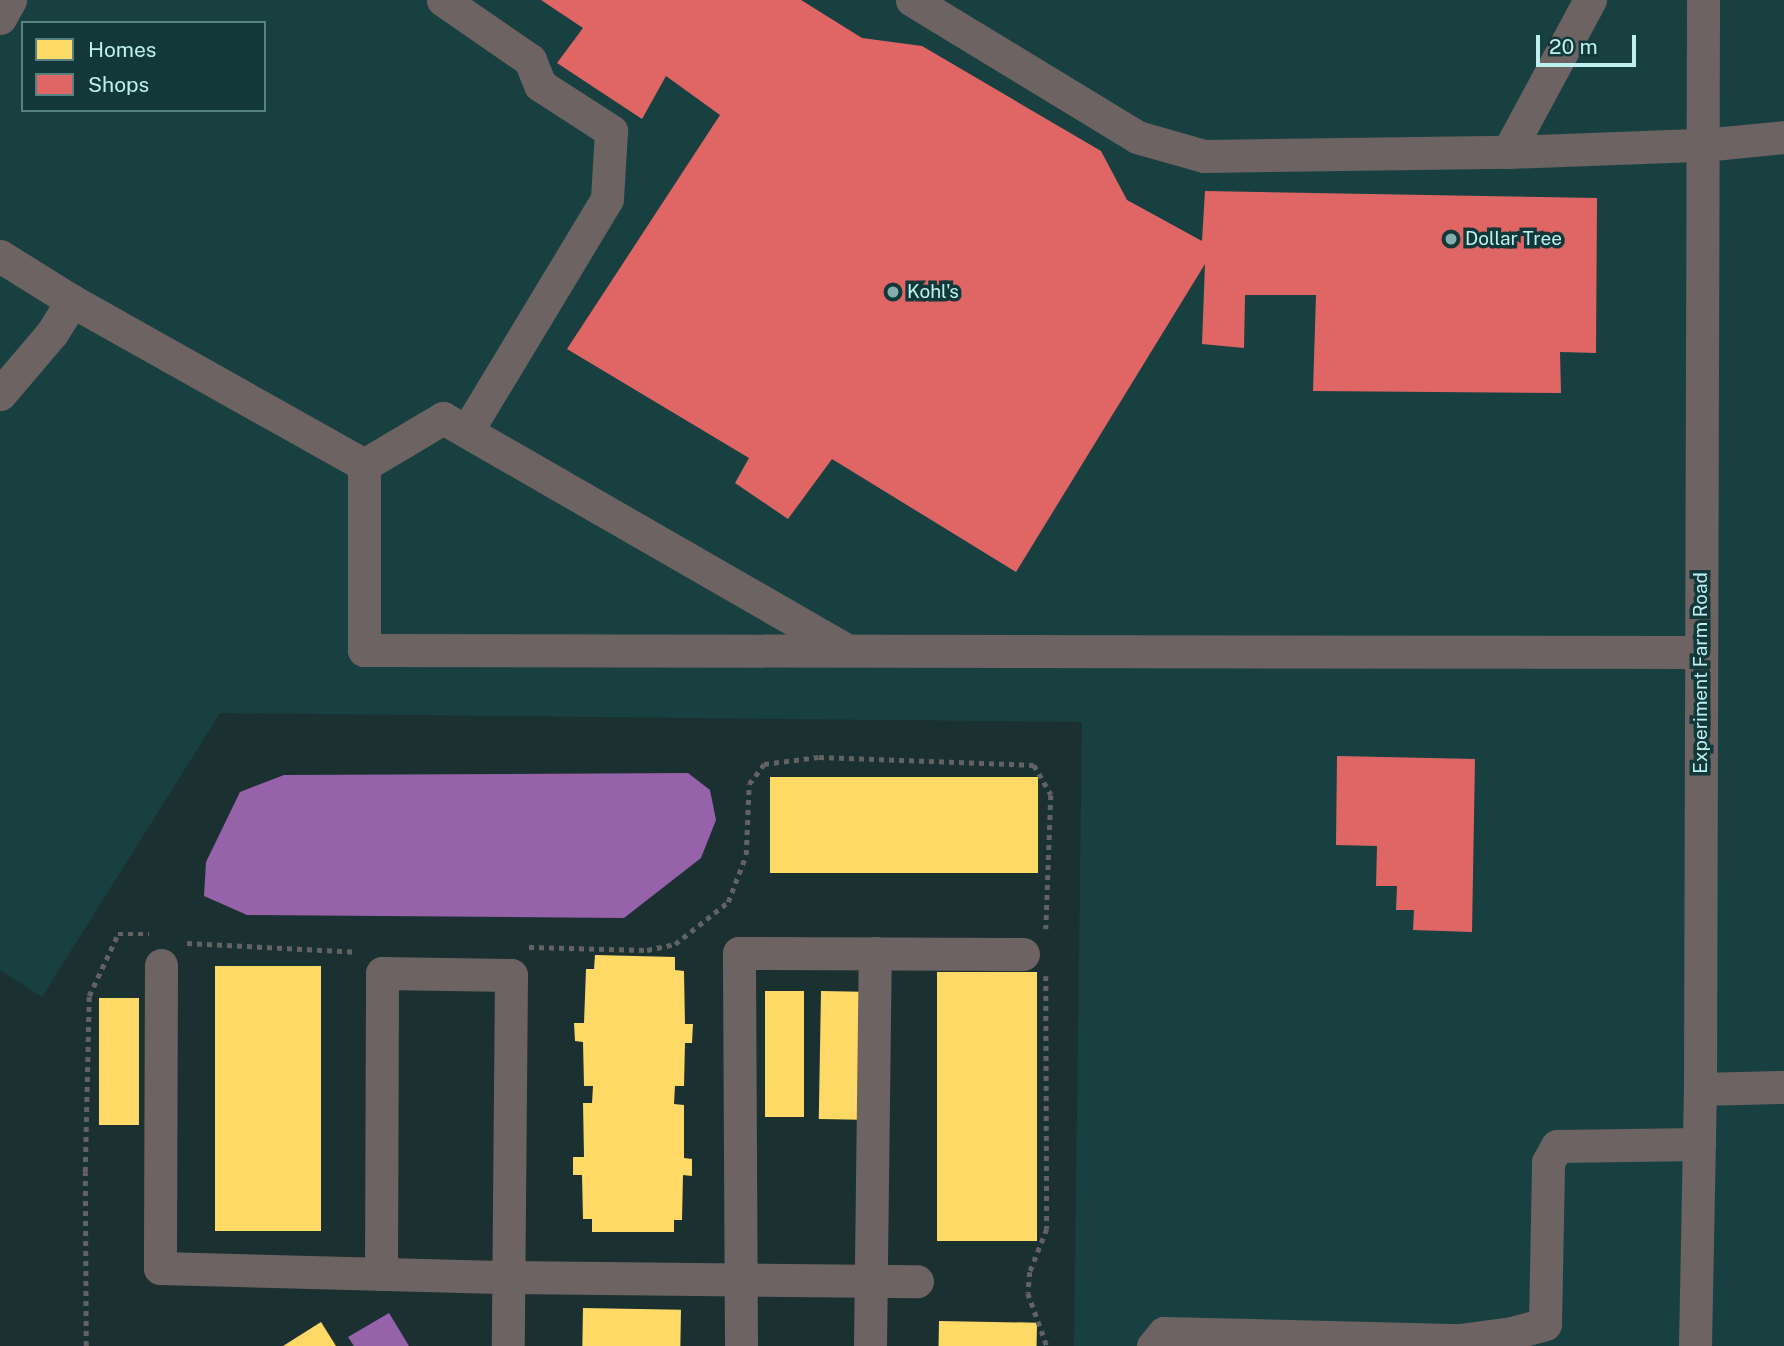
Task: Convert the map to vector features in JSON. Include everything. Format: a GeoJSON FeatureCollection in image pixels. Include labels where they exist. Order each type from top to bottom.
{"type":"FeatureCollection","features":[{"type":"Feature","properties":{"kind":"street"},"geometry":{"type":"LineString","coordinates":[[0,18],[10,0]]}},
{"type":"Feature","properties":{"kind":"street"},"geometry":{"type":"LineString","coordinates":[[443,0],[530,60],[540,85],[611,131],[607,199],[467,431]]}},
{"type":"Feature","properties":{"kind":"street"},"geometry":{"type":"LineString","coordinates":[[912,0],[1137,137],[1205,156],[1508,152],[1703,145],[1784,137]]}},
{"type":"Feature","properties":{"kind":"street"},"geometry":{"type":"LineString","coordinates":[[1508,152],[1590,0]]}},
{"type":"Feature","properties":{"kind":"street","name":"Experiment Farm Road"},"geometry":{"type":"LineString","coordinates":[[1695,1346],[1700,1089],[1703,0]]}},
{"type":"Feature","properties":{"kind":"street"},"geometry":{"type":"LineString","coordinates":[[0,256],[72,301],[364,465]]}},
{"type":"Feature","properties":{"kind":"street"},"geometry":{"type":"LineString","coordinates":[[0,394],[52,333],[72,301]]}},
{"type":"Feature","properties":{"kind":"street"},"geometry":{"type":"LineString","coordinates":[[364,465],[443,418],[849,651]]}},
{"type":"Feature","properties":{"kind":"street"},"geometry":{"type":"LineString","coordinates":[[364,465],[364,650],[1701,652]]}},
{"type":"Feature","properties":{"kind":"street"},"geometry":{"type":"LineString","coordinates":[[166,949],[160,1268],[509,1278],[917,1281]]}},
{"type":"Feature","properties":{"kind":"street"},"geometry":{"type":"LineString","coordinates":[[741,1346],[739,953],[1038,955]]}},
{"type":"Feature","properties":{"kind":"street"},"geometry":{"type":"LineString","coordinates":[[870,1346],[875,953]]}},
{"type":"Feature","properties":{"kind":"street"},"geometry":{"type":"LineString","coordinates":[[381,1274],[382,973],[511,975],[508,1346]]}},
{"type":"Feature","properties":{"kind":"street"},"geometry":{"type":"LineString","coordinates":[[1700,1089],[1784,1087]]}},
{"type":"Feature","properties":{"kind":"street"},"geometry":{"type":"LineString","coordinates":[[1153,1346],[1164,1333],[1460,1340],[1513,1333],[1545,1324],[1548,1162],[1557,1146],[1699,1144]]}},
{"type":"Feature","properties":{"kind":"path"},"geometry":{"type":"LineString","coordinates":[[522,947],[647,950],[675,944],[728,902],[746,855],[749,784],[764,764],[819,757],[1034,765],[1051,795],[1038,955],[1047,1229],[1030,1272],[1028,1293],[1047,1346]]}},
{"type":"Feature","properties":{"kind":"path"},"geometry":{"type":"LineString","coordinates":[[86,1346],[85,1172],[89,996],[118,934],[146,932],[166,949],[205,942],[366,952]]}},
{"type":"Feature","properties":{"kind":"shaded area"},"geometry":{"type":"Polygon","coordinates":[[[0,0],[1784,0],[1784,1346],[1074,1346],[1082,722],[220,713],[42,997],[0,970],[0,0]]]}},
{"type":"Feature","properties":{"kind":"shaded area"},"geometry":{"type":"Polygon","coordinates":[[[688,773],[710,790],[716,820],[701,858],[624,918],[247,915],[204,896],[206,862],[240,792],[284,775],[688,773]]]}},
{"type":"Feature","properties":{"kind":"shaded area"},"geometry":{"type":"Polygon","coordinates":[[[389,1313],[409,1346],[354,1346],[348,1337],[389,1313]]]}},
{"type":"Feature","properties":{"kind":"building: Homes"},"geometry":{"type":"Polygon","coordinates":[[[770,777],[1038,777],[1038,873],[770,873],[770,777]]]}},
{"type":"Feature","properties":{"kind":"building: Homes"},"geometry":{"type":"Polygon","coordinates":[[[595,955],[675,957],[675,970],[684,971],[685,1024],[693,1024],[692,1043],[685,1043],[684,1086],[675,1086],[674,1104],[684,1105],[684,1158],[692,1159],[692,1176],[683,1175],[682,1220],[674,1220],[674,1232],[592,1232],[592,1219],[583,1219],[582,1175],[573,1175],[573,1157],[584,1157],[583,1103],[592,1103],[593,1086],[584,1086],[583,1042],[575,1041],[574,1023],[584,1023],[586,969],[594,969],[595,955]]]}},
{"type":"Feature","properties":{"kind":"building: Homes"},"geometry":{"type":"Polygon","coordinates":[[[215,966],[321,966],[321,1231],[215,1231],[215,966]]]}},
{"type":"Feature","properties":{"kind":"building: Homes"},"geometry":{"type":"Polygon","coordinates":[[[937,972],[1037,972],[1037,1241],[937,1241],[937,972]]]}},
{"type":"Feature","properties":{"kind":"building: Homes"},"geometry":{"type":"Polygon","coordinates":[[[765,991],[804,991],[804,1117],[765,1117],[765,991]]]}},
{"type":"Feature","properties":{"kind":"building: Homes"},"geometry":{"type":"Polygon","coordinates":[[[821,991],[861,992],[859,1120],[819,1119],[821,991]]]}},
{"type":"Feature","properties":{"kind":"building: Homes"},"geometry":{"type":"Polygon","coordinates":[[[99,998],[139,998],[139,1125],[99,1125],[99,998]]]}},
{"type":"Feature","properties":{"kind":"building: Homes"},"geometry":{"type":"Polygon","coordinates":[[[583,1308],[681,1310],[680,1346],[582,1346],[583,1308]]]}},
{"type":"Feature","properties":{"kind":"building: Homes"},"geometry":{"type":"Polygon","coordinates":[[[939,1321],[1037,1323],[1037,1346],[939,1346],[939,1321]]]}},
{"type":"Feature","properties":{"kind":"building: Homes"},"geometry":{"type":"Polygon","coordinates":[[[321,1322],[336,1346],[283,1346],[321,1322]]]}},
{"type":"Feature","properties":{"kind":"building: Shops"},"geometry":{"type":"Polygon","coordinates":[[[541,0],[801,0],[862,38],[922,46],[1101,151],[1127,200],[1202,241],[1205,191],[1597,198],[1596,353],[1560,352],[1561,393],[1313,391],[1316,295],[1245,295],[1244,348],[1202,344],[1205,264],[1016,572],[832,459],[788,519],[735,483],[749,458],[567,349],[720,115],[666,76],[642,119],[557,63],[583,28],[541,0]]]}},
{"type":"Feature","properties":{"kind":"building: Shops"},"geometry":{"type":"Polygon","coordinates":[[[1337,756],[1475,759],[1472,932],[1413,930],[1414,910],[1396,910],[1397,886],[1376,886],[1377,846],[1336,845],[1337,756]]]}},
{"type":"Feature","properties":{"kind":"place","name":"Dollar Tree"},"geometry":{"type":"Point","coordinates":[1451,239]}},
{"type":"Feature","properties":{"kind":"place","name":"Kohl's"},"geometry":{"type":"Point","coordinates":[893,292]}}]}
